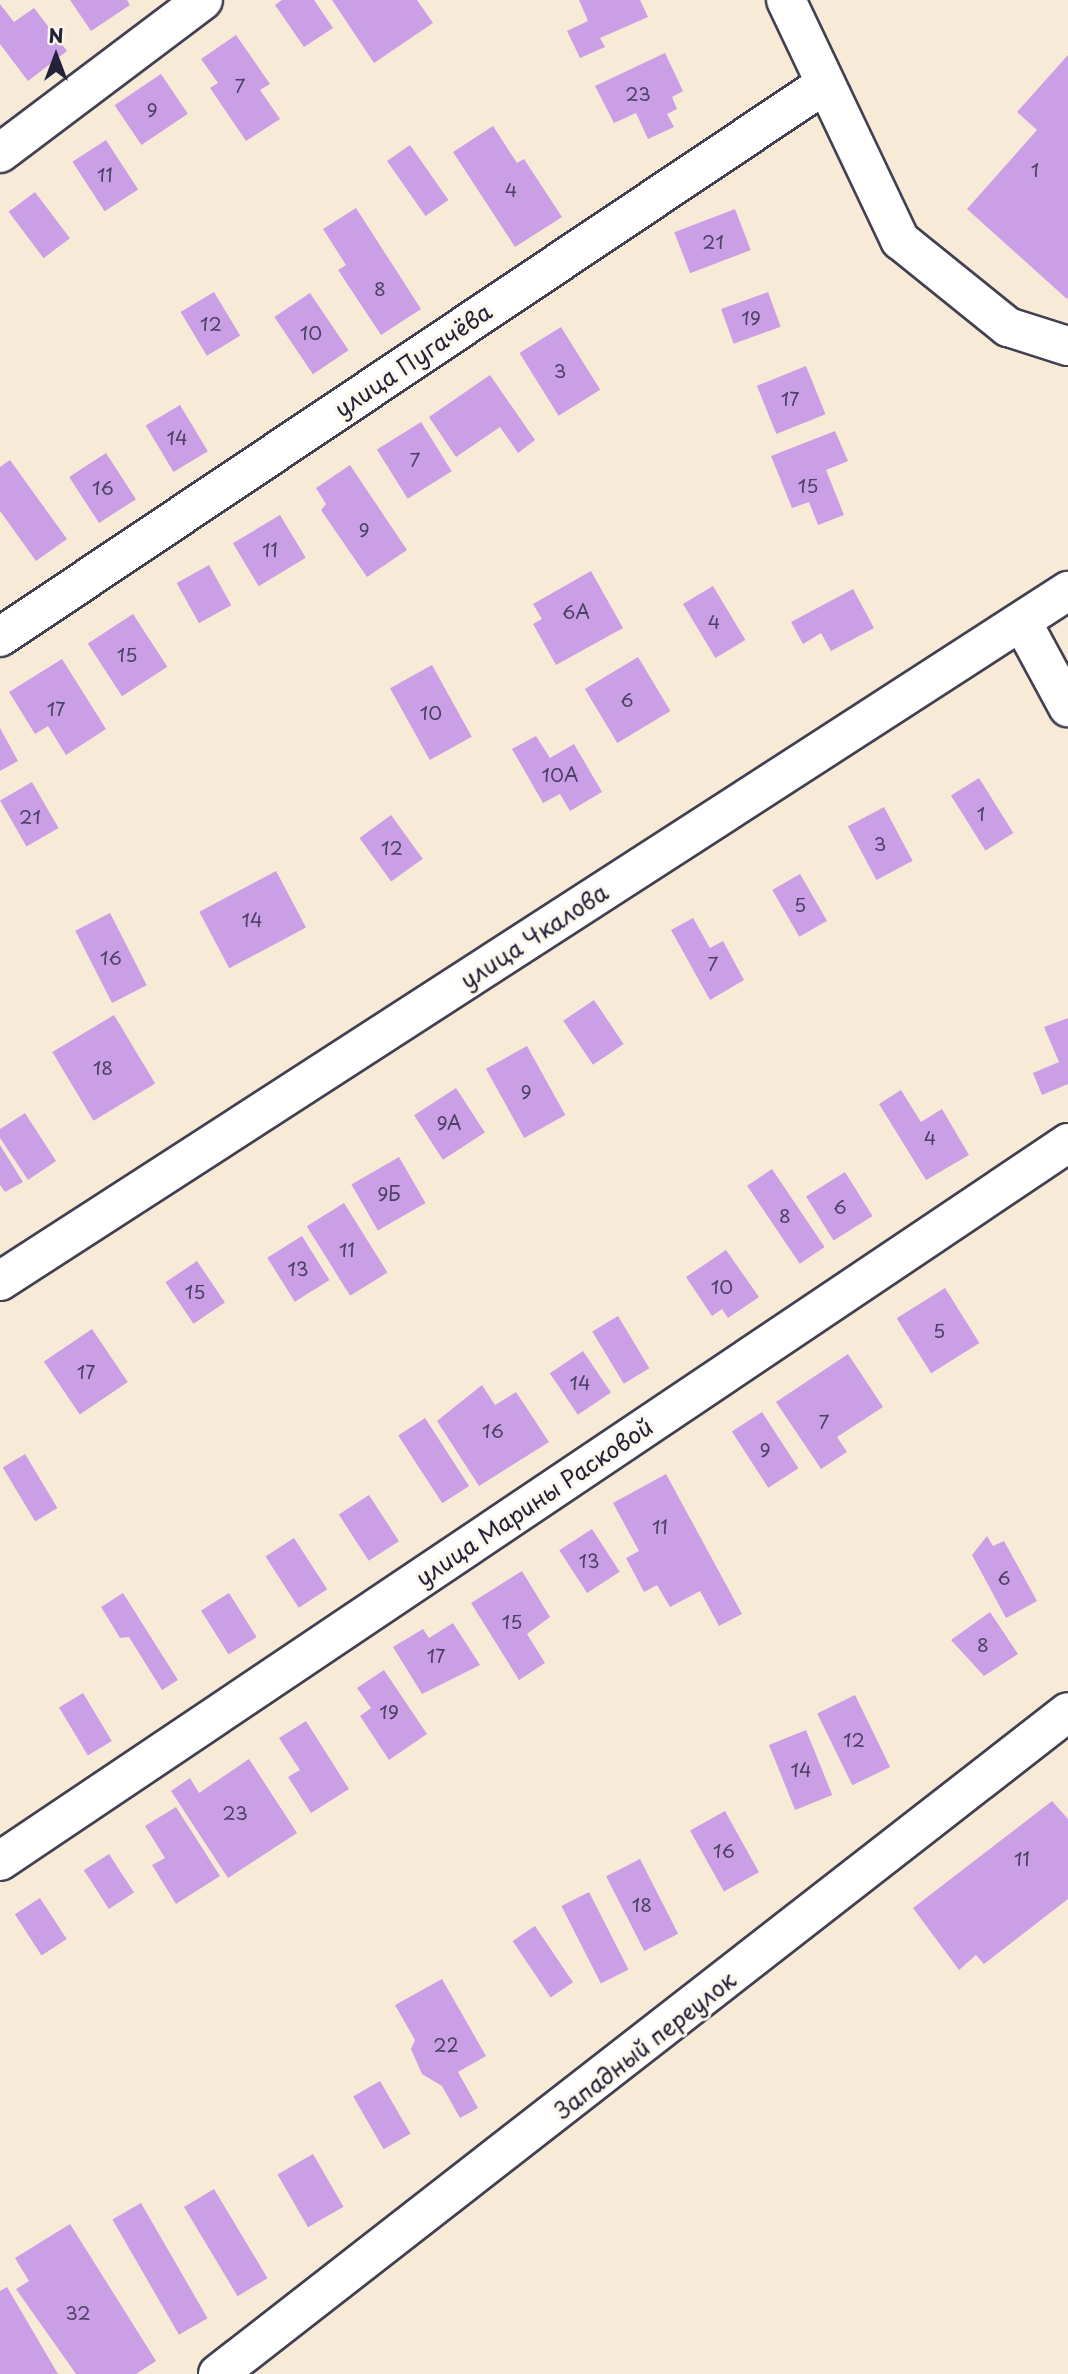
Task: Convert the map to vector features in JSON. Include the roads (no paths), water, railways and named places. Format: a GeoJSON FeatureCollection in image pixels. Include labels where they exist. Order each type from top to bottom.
{"type":"FeatureCollection","features":[{"type":"Feature","properties":{"kind":"street"},"geometry":{"type":"LineString","coordinates":[[0,153],[203,0]]}},
{"type":"Feature","properties":{"kind":"street"},"geometry":{"type":"LineString","coordinates":[[796,7],[825,85],[900,240],[1008,327],[1068,346]]}},
{"type":"Feature","properties":{"kind":"street","name":"улица Пугачёва"},"geometry":{"type":"LineString","coordinates":[[0,636],[825,85]]}},
{"type":"Feature","properties":{"kind":"street","name":"улица Чкалова"},"geometry":{"type":"LineString","coordinates":[[0,1281],[1068,591]]}},
{"type":"Feature","properties":{"kind":"street"},"geometry":{"type":"LineString","coordinates":[[1022,622],[1068,707]]}},
{"type":"Feature","properties":{"kind":"street","name":"улица Марины Расковой"},"geometry":{"type":"LineString","coordinates":[[0,1861],[1068,1143]]}},
{"type":"Feature","properties":{"kind":"street","name":"Западный переулок"},"geometry":{"type":"LineString","coordinates":[[218,2374],[1068,1712]]}}]}
